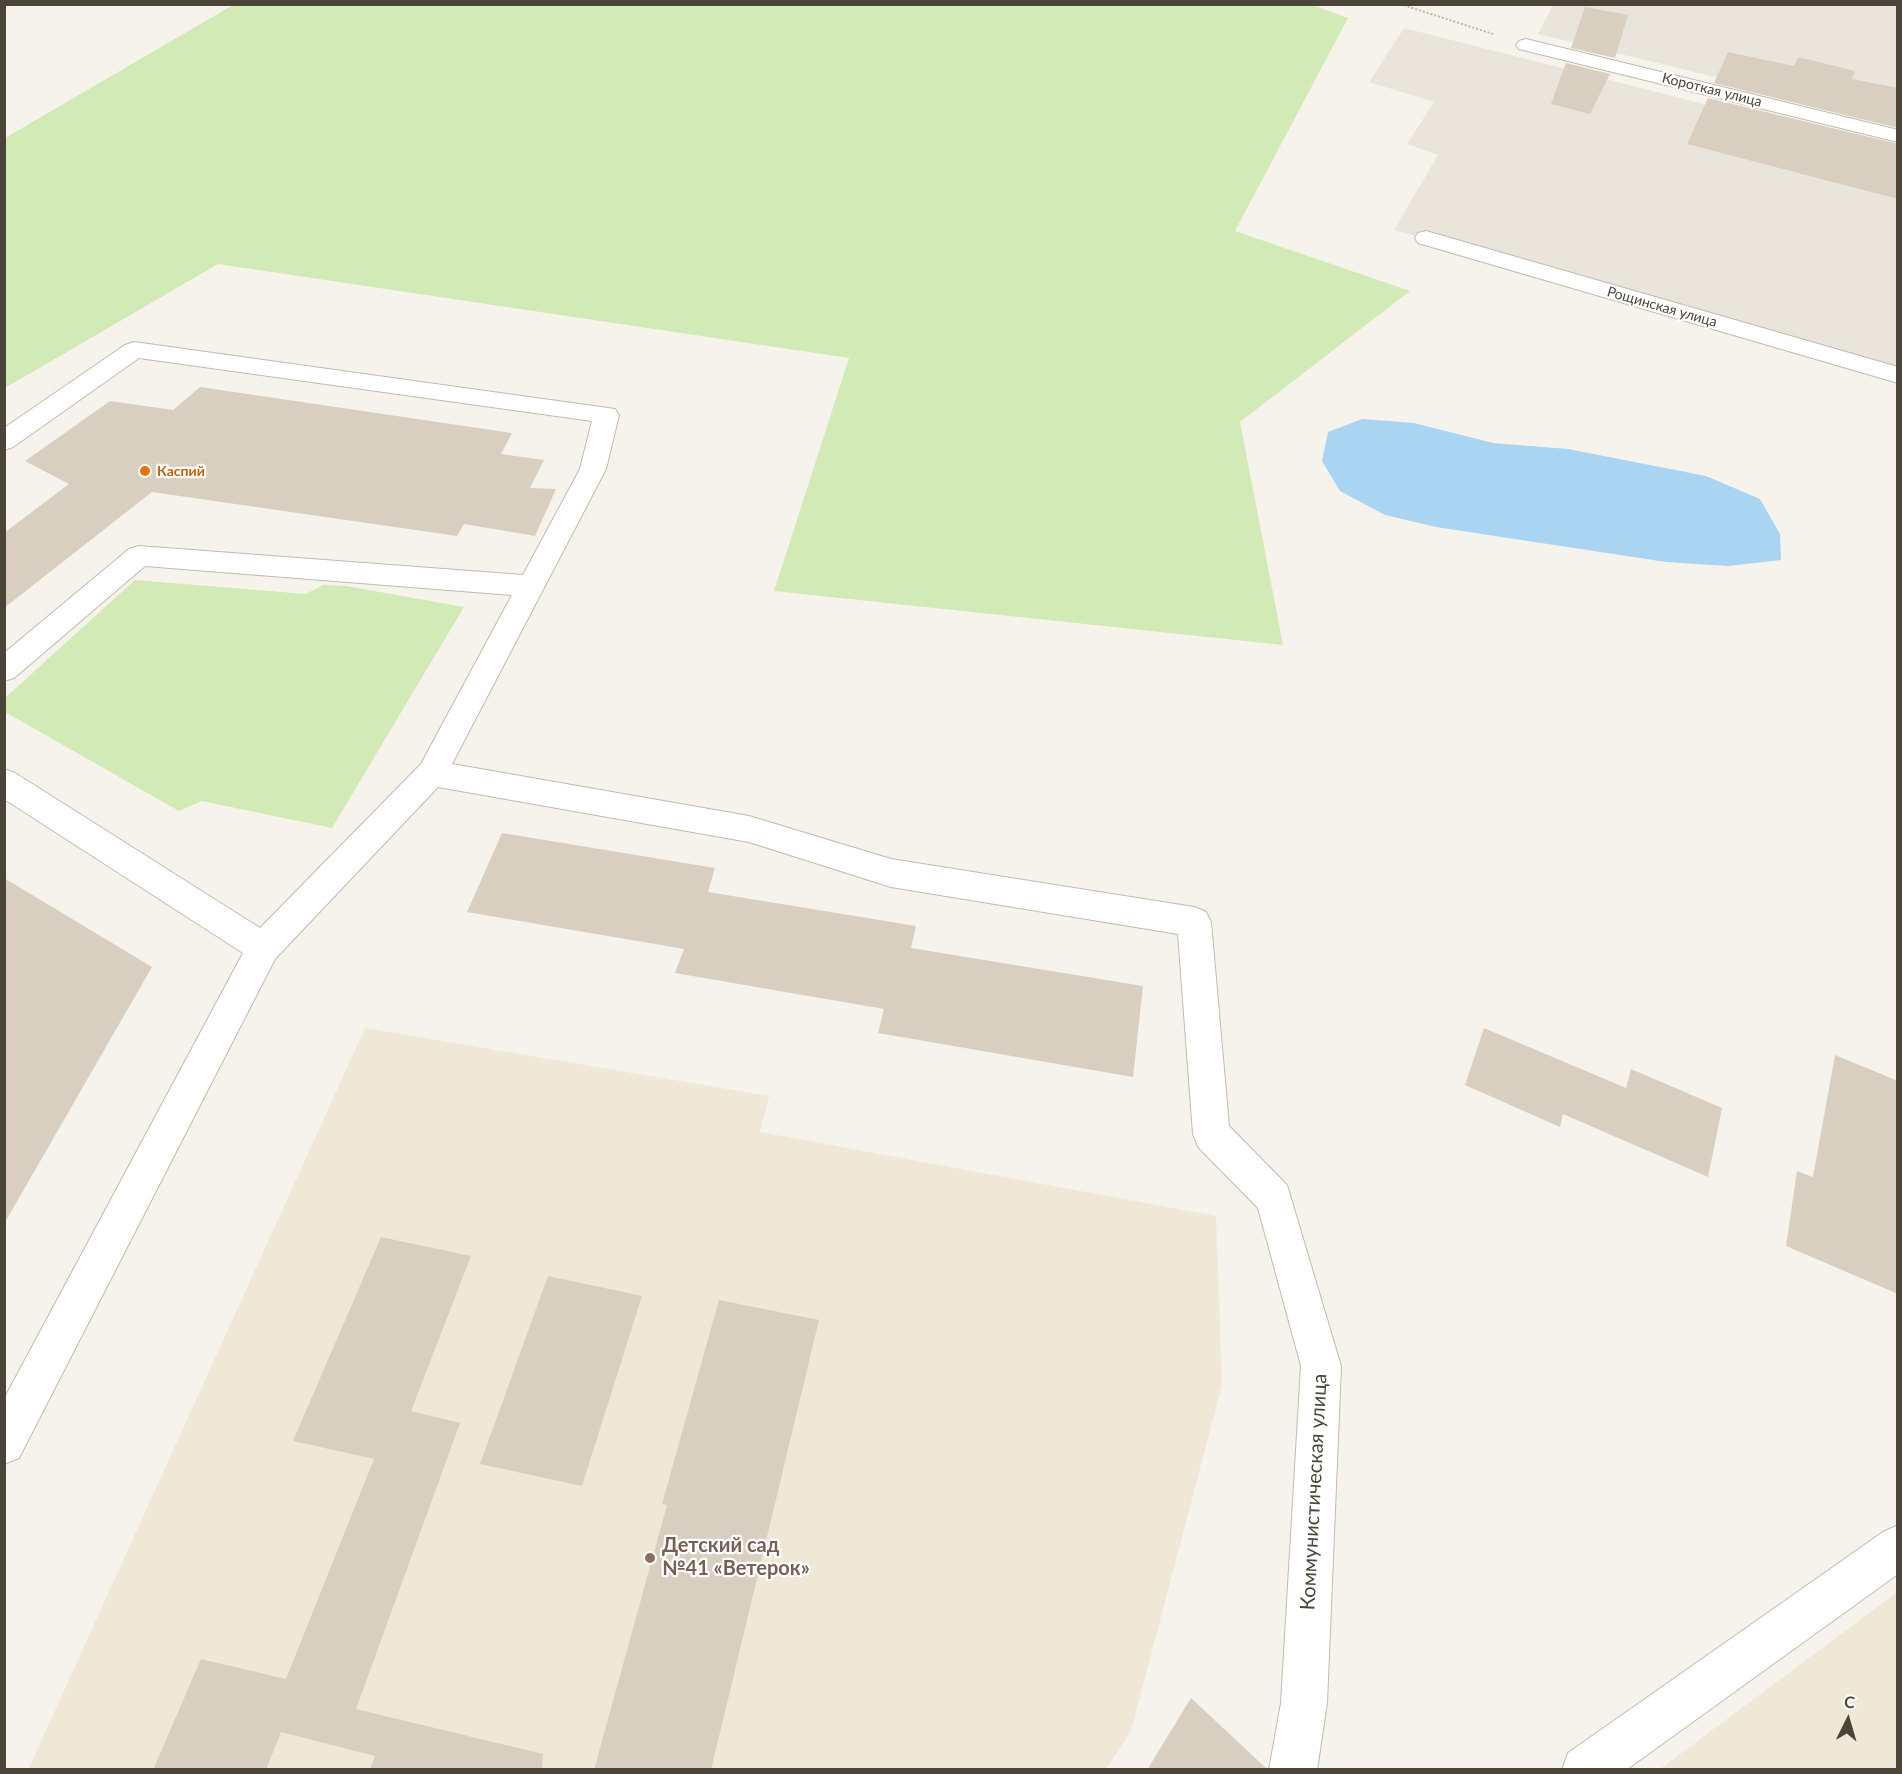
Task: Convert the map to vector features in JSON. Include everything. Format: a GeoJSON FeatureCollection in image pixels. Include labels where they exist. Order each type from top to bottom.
{"type":"FeatureCollection","features":[{"type":"Feature","properties":{"kind":"street","name":"Короткая улица"},"geometry":{"type":"LineString","coordinates":[[1526,45],[1898,136]]}},
{"type":"Feature","properties":{"kind":"street","name":"Рощинская улица"},"geometry":{"type":"LineString","coordinates":[[1426,238],[1898,375]]}},
{"type":"Feature","properties":{"kind":"street"},"geometry":{"type":"LineString","coordinates":[[4,441],[134,350],[606,415],[593,469],[432,773],[263,948],[4,1443]]}},
{"type":"Feature","properties":{"kind":"street"},"geometry":{"type":"LineString","coordinates":[[4,670],[140,556],[531,586]]}},
{"type":"Feature","properties":{"kind":"street","name":"Коммунистическая улица"},"geometry":{"type":"LineString","coordinates":[[432,773],[749,829],[891,873],[1194,922],[1211,1134],[1274,1198],[1321,1366],[1304,1703],[1293,1770]]}},
{"type":"Feature","properties":{"kind":"street"},"geometry":{"type":"LineString","coordinates":[[4,782],[263,948]]}},
{"type":"Feature","properties":{"kind":"street"},"geometry":{"type":"LineString","coordinates":[[1585,1770],[1898,1547]]}},
{"type":"Feature","properties":{"kind":"path"},"geometry":{"type":"LineString","coordinates":[[1400,4],[1526,45]]}},
{"type":"Feature","properties":{"kind":"shaded area"},"geometry":{"type":"Polygon","coordinates":[[[1553,5],[1897,5],[1897,121],[1538,34],[1553,5]]]}},
{"type":"Feature","properties":{"kind":"shaded area"},"geometry":{"type":"Polygon","coordinates":[[[1404,28],[1897,153],[1897,370],[1394,230],[1438,155],[1407,144],[1434,102],[1369,82],[1404,28]]]}},
{"type":"Feature","properties":{"kind":"shaded area","name":"Детский сад №41 «Ветерок»"},"geometry":{"type":"Polygon","coordinates":[[[365,1028],[769,1096],[760,1132],[1216,1216],[1222,1385],[1131,1731],[1106,1769],[28,1770],[365,1028]]]}},
{"type":"Feature","properties":{"kind":"shaded area"},"geometry":{"type":"Polygon","coordinates":[[[1897,1592],[1897,1769],[1660,1769],[1897,1592]]]}},
{"type":"Feature","properties":{"kind":"green space"},"geometry":{"type":"Polygon","coordinates":[[[1310,4],[1348,18],[1235,231],[1410,291],[1240,422],[1283,645],[774,591],[849,358],[218,264],[5,388],[5,138],[233,5],[1310,4]]]}},
{"type":"Feature","properties":{"kind":"green space"},"geometry":{"type":"Polygon","coordinates":[[[135,580],[306,594],[323,585],[346,586],[464,607],[332,828],[202,801],[179,811],[5,712],[5,698],[135,580]]]}},
{"type":"Feature","properties":{"kind":"water"},"geometry":{"type":"Polygon","coordinates":[[[1362,419],[1414,423],[1493,443],[1568,449],[1706,476],[1760,499],[1780,534],[1781,560],[1728,566],[1666,562],[1436,527],[1385,515],[1340,491],[1322,461],[1328,432],[1362,419]]]}},
{"type":"Feature","properties":{"kind":"building"},"geometry":{"type":"Polygon","coordinates":[[[1585,7],[1628,15],[1615,58],[1571,48],[1585,7]]]}},
{"type":"Feature","properties":{"kind":"building"},"geometry":{"type":"Polygon","coordinates":[[[1728,52],[1794,66],[1798,57],[1855,71],[1852,79],[1898,88],[1898,128],[1714,83],[1728,52]]]}},
{"type":"Feature","properties":{"kind":"building"},"geometry":{"type":"Polygon","coordinates":[[[1566,63],[1610,74],[1590,114],[1551,104],[1566,63]]]}},
{"type":"Feature","properties":{"kind":"building"},"geometry":{"type":"Polygon","coordinates":[[[1708,98],[1898,144],[1898,199],[1687,144],[1708,98]]]}},
{"type":"Feature","properties":{"kind":"building"},"geometry":{"type":"Polygon","coordinates":[[[200,387],[512,433],[501,454],[544,460],[530,488],[556,489],[535,536],[464,524],[457,536],[152,492],[4,608],[4,533],[69,484],[25,461],[110,401],[173,410],[200,387]]]}},
{"type":"Feature","properties":{"kind":"building"},"geometry":{"type":"Polygon","coordinates":[[[502,833],[715,868],[708,892],[916,926],[911,948],[1143,986],[1133,1077],[878,1033],[884,1009],[675,973],[684,949],[467,912],[502,833]]]}},
{"type":"Feature","properties":{"kind":"building"},"geometry":{"type":"Polygon","coordinates":[[[4,878],[152,967],[4,1224],[4,878]]]}},
{"type":"Feature","properties":{"kind":"building"},"geometry":{"type":"Polygon","coordinates":[[[1484,1028],[1626,1088],[1631,1069],[1722,1108],[1708,1177],[1563,1114],[1560,1127],[1465,1085],[1484,1028]]]}},
{"type":"Feature","properties":{"kind":"building"},"geometry":{"type":"Polygon","coordinates":[[[1835,1055],[1898,1081],[1898,1294],[1786,1246],[1797,1171],[1813,1177],[1835,1055]]]}},
{"type":"Feature","properties":{"kind":"building"},"geometry":{"type":"Polygon","coordinates":[[[381,1237],[471,1256],[411,1411],[460,1423],[356,1709],[543,1754],[542,1770],[370,1770],[375,1756],[281,1732],[266,1770],[153,1770],[201,1659],[286,1679],[374,1459],[293,1441],[381,1237]]]}},
{"type":"Feature","properties":{"kind":"building"},"geometry":{"type":"Polygon","coordinates":[[[548,1276],[642,1296],[582,1486],[480,1464],[548,1276]]]}},
{"type":"Feature","properties":{"kind":"building"},"geometry":{"type":"Polygon","coordinates":[[[719,1300],[819,1320],[711,1770],[594,1770],[667,1505],[662,1504],[719,1300]]]}},
{"type":"Feature","properties":{"kind":"building"},"geometry":{"type":"Polygon","coordinates":[[[1191,1698],[1267,1769],[1267,1770],[1147,1770],[1191,1698]]]}},
{"type":"Feature","properties":{"kind":"place","name":"Каспий"},"geometry":{"type":"Point","coordinates":[145,471]}},
{"type":"Feature","properties":{"kind":"place","name":"Детский сад №41 «Ветерок»"},"geometry":{"type":"Point","coordinates":[650,1558]}}]}
